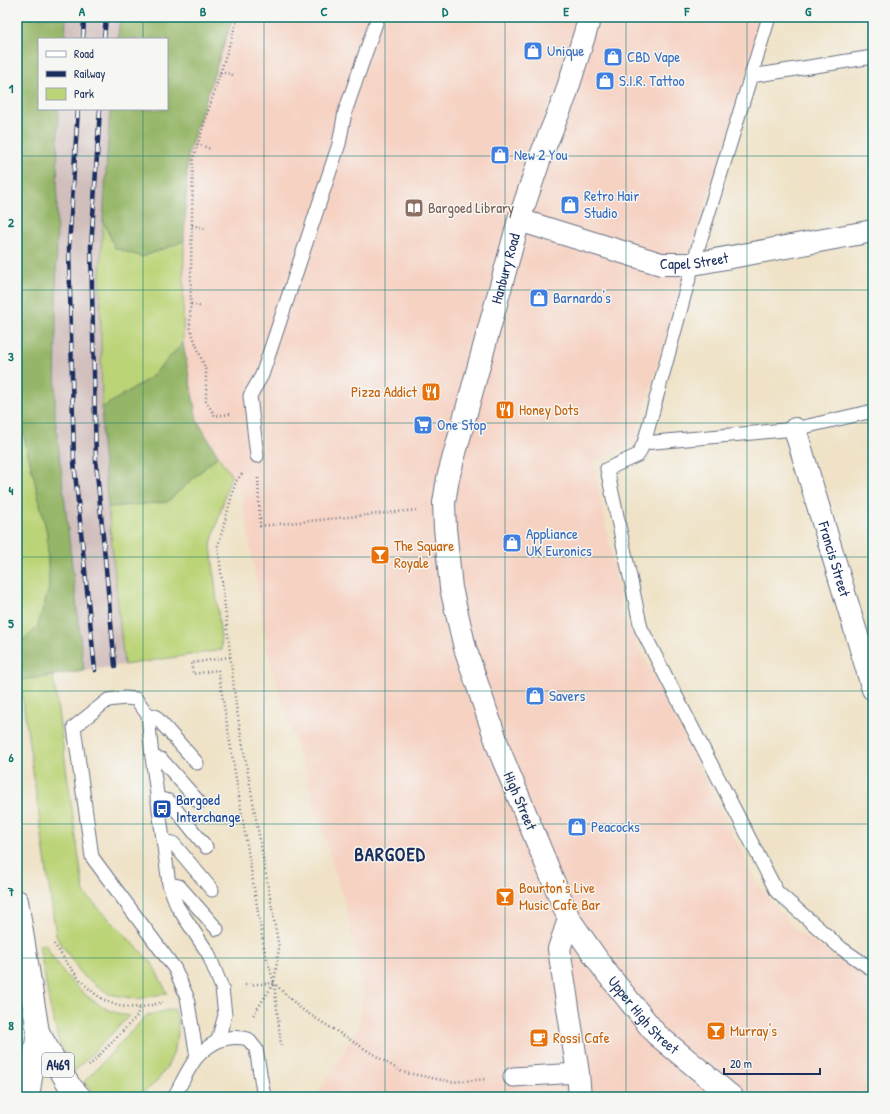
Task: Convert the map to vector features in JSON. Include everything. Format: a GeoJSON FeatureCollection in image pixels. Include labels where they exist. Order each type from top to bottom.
{"type":"FeatureCollection","features":[{"type":"Feature","properties":{"kind":"street","name":"Hanbury Road"},"geometry":{"type":"LineString","coordinates":[[444,502],[448,478],[518,220],[540,158],[565,97],[590,17]]}},
{"type":"Feature","properties":{"kind":"street","name":"Capel Street"},"geometry":{"type":"LineString","coordinates":[[518,220],[661,264],[693,264],[873,231]]}},
{"type":"Feature","properties":{"kind":"street","name":"Francis Street"},"geometry":{"type":"LineString","coordinates":[[795,429],[873,689]]}},
{"type":"Feature","properties":{"kind":"street","name":"High Street"},"geometry":{"type":"LineString","coordinates":[[444,502],[451,588],[465,648],[500,752],[569,919]]}},
{"type":"Feature","properties":{"kind":"street","name":"A469"},"geometry":{"type":"LineString","coordinates":[[17,901],[38,1032],[28,1097]]}},
{"type":"Feature","properties":{"kind":"street"},"geometry":{"type":"LineString","coordinates":[[569,919],[559,949],[578,1073],[580,1097]]}},
{"type":"Feature","properties":{"kind":"street","name":"Upper High Street"},"geometry":{"type":"LineString","coordinates":[[569,919],[606,972],[656,1034],[732,1097]]}},
{"type":"Feature","properties":{"kind":"street","name":"A469"},"geometry":{"type":"LineString","coordinates":[[38,1032],[69,1085],[80,1097]]}},
{"type":"Feature","properties":{"kind":"street"},"geometry":{"type":"LineString","coordinates":[[513,1078],[578,1073]]}},
{"type":"Feature","properties":{"kind":"lane"},"geometry":{"type":"LineString","coordinates":[[257,456],[250,396],[262,376],[339,144],[345,112],[378,17]]}},
{"type":"Feature","properties":{"kind":"lane"},"geometry":{"type":"LineString","coordinates":[[769,17],[693,264],[644,443],[638,455],[608,469],[641,628],[777,892],[841,948],[873,970]]}},
{"type":"Feature","properties":{"kind":"lane"},"geometry":{"type":"LineString","coordinates":[[751,76],[873,58]]}},
{"type":"Feature","properties":{"kind":"lane"},"geometry":{"type":"LineString","coordinates":[[644,443],[795,429],[873,411]]}},
{"type":"Feature","properties":{"kind":"lane"},"geometry":{"type":"LineString","coordinates":[[197,1057],[187,997],[175,969],[92,857],[74,727],[108,700],[125,698],[136,699],[148,715],[157,798],[169,884],[177,906],[208,953],[222,988],[225,1015],[218,1040]]}},
{"type":"Feature","properties":{"kind":"lane"},"geometry":{"type":"LineString","coordinates":[[148,715],[155,716],[197,763]]}},
{"type":"Feature","properties":{"kind":"lane"},"geometry":{"type":"LineString","coordinates":[[152,757],[161,759],[198,802]]}},
{"type":"Feature","properties":{"kind":"lane"},"geometry":{"type":"LineString","coordinates":[[157,798],[168,801],[206,847]]}},
{"type":"Feature","properties":{"kind":"lane"},"geometry":{"type":"LineString","coordinates":[[164,841],[173,843],[212,890]]}},
{"type":"Feature","properties":{"kind":"lane"},"geometry":{"type":"LineString","coordinates":[[169,884],[179,886],[217,929]]}},
{"type":"Feature","properties":{"kind":"lane"},"geometry":{"type":"LineString","coordinates":[[174,1097],[197,1057],[218,1040],[235,1038],[248,1040],[256,1049],[264,1097]]}},
{"type":"Feature","properties":{"kind":"path"},"geometry":{"type":"LineString","coordinates":[[235,414],[215,416],[206,401],[206,371],[190,328],[193,159],[238,17]]}},
{"type":"Feature","properties":{"kind":"path"},"geometry":{"type":"LineString","coordinates":[[220,72],[233,75]]}},
{"type":"Feature","properties":{"kind":"path"},"geometry":{"type":"LineString","coordinates":[[197,144],[211,149]]}},
{"type":"Feature","properties":{"kind":"path"},"geometry":{"type":"LineString","coordinates":[[192,225],[206,228]]}},
{"type":"Feature","properties":{"kind":"path"},"geometry":{"type":"LineString","coordinates":[[191,304],[202,307]]}},
{"type":"Feature","properties":{"kind":"path"},"geometry":{"type":"LineString","coordinates":[[250,1021],[274,983],[279,948],[236,706],[218,546],[236,481],[257,456]]}},
{"type":"Feature","properties":{"kind":"path"},"geometry":{"type":"LineString","coordinates":[[257,456],[260,526],[405,511]]}},
{"type":"Feature","properties":{"kind":"path"},"geometry":{"type":"LineString","coordinates":[[239,478],[240,471]]}},
{"type":"Feature","properties":{"kind":"path"},"geometry":{"type":"LineString","coordinates":[[230,656],[191,663],[193,674],[218,670],[264,948],[274,983],[282,1052]]}},
{"type":"Feature","properties":{"kind":"path"},"geometry":{"type":"LineString","coordinates":[[50,939],[77,978],[91,992],[107,1002],[123,1007],[139,1008],[165,1002]]}},
{"type":"Feature","properties":{"kind":"path"},"geometry":{"type":"LineString","coordinates":[[242,985],[274,983],[300,1008],[402,1072],[452,1082],[513,1078]]}},
{"type":"Feature","properties":{"kind":"path"},"geometry":{"type":"LineString","coordinates":[[86,1070],[137,1016],[139,1008]]}},
{"type":"Feature","properties":{"kind":"shaded area"},"geometry":{"type":"Polygon","coordinates":[[[66,17],[120,17],[118,38],[65,38],[66,17]]]}},
{"type":"Feature","properties":{"kind":"shaded area"},"geometry":{"type":"Polygon","coordinates":[[[233,17],[764,17],[691,250],[634,444],[593,462],[624,618],[759,887],[796,931],[873,981],[873,1097],[316,1097],[357,1030],[363,995],[346,907],[269,658],[241,491],[197,420],[183,343],[184,241],[188,154],[233,17]]]}},
{"type":"Feature","properties":{"kind":"shaded area"},"geometry":{"type":"Polygon","coordinates":[[[58,110],[110,110],[100,275],[102,445],[124,665],[84,671],[55,416],[58,110]]]}},
{"type":"Feature","properties":{"kind":"green space"},"geometry":{"type":"Polygon","coordinates":[[[17,17],[66,17],[65,38],[38,38],[38,110],[58,110],[55,416],[84,671],[20,680],[17,646],[37,628],[49,589],[47,533],[22,428],[17,418],[17,238],[21,117],[17,72],[17,17]]]}},
{"type":"Feature","properties":{"kind":"green space"},"geometry":{"type":"Polygon","coordinates":[[[120,17],[233,17],[188,154],[184,241],[142,257],[115,248],[103,220],[110,110],[168,110],[168,38],[118,38],[120,17]]]}},
{"type":"Feature","properties":{"kind":"green space"},"geometry":{"type":"Polygon","coordinates":[[[17,72],[21,117],[17,238],[17,72]]]}},
{"type":"Feature","properties":{"kind":"green space"},"geometry":{"type":"Polygon","coordinates":[[[103,220],[115,248],[142,257],[184,241],[183,343],[150,378],[102,408],[100,275],[103,220]]]}},
{"type":"Feature","properties":{"kind":"green space"},"geometry":{"type":"Polygon","coordinates":[[[183,343],[197,420],[218,456],[167,502],[108,507],[102,445],[102,408],[150,378],[183,343]]]}},
{"type":"Feature","properties":{"kind":"green space"},"geometry":{"type":"Polygon","coordinates":[[[17,418],[22,428],[47,533],[49,589],[37,628],[17,646],[17,418]]]}},
{"type":"Feature","properties":{"kind":"green space"},"geometry":{"type":"Polygon","coordinates":[[[218,456],[231,475],[211,544],[222,650],[124,665],[108,507],[167,502],[218,456]]]}},
{"type":"Feature","properties":{"kind":"green space"},"geometry":{"type":"Polygon","coordinates":[[[53,676],[84,893],[152,963],[167,993],[137,999],[109,994],[82,975],[56,936],[20,680],[53,676]]]}},
{"type":"Feature","properties":{"kind":"green space"},"geometry":{"type":"Polygon","coordinates":[[[45,944],[69,979],[91,999],[103,1007],[129,1016],[75,1071],[60,1045],[50,1007],[39,945],[45,944]]]}},
{"type":"Feature","properties":{"kind":"green space"},"geometry":{"type":"Polygon","coordinates":[[[174,1009],[178,1024],[178,1034],[173,1054],[163,1073],[149,1088],[135,1096],[113,1097],[98,1094],[86,1085],[84,1082],[147,1015],[174,1009]]]}},
{"type":"Feature","properties":{"kind":"railway"},"geometry":{"type":"LineString","coordinates":[[83,38],[84,17]]}},
{"type":"Feature","properties":{"kind":"railway"},"geometry":{"type":"LineString","coordinates":[[104,38],[106,17]]}},
{"type":"Feature","properties":{"kind":"railway"},"geometry":{"type":"LineString","coordinates":[[78,110],[69,247],[74,462],[95,670]]}},
{"type":"Feature","properties":{"kind":"railway"},"geometry":{"type":"LineString","coordinates":[[100,110],[91,247],[96,461],[115,666]]}},
{"type":"Feature","properties":{"kind":"place","name":"Unique"},"geometry":{"type":"Point","coordinates":[533,51]}},
{"type":"Feature","properties":{"kind":"place","name":"CBD Vape"},"geometry":{"type":"Point","coordinates":[613,57]}},
{"type":"Feature","properties":{"kind":"place","name":"S.I.R. Tattoo"},"geometry":{"type":"Point","coordinates":[605,81]}},
{"type":"Feature","properties":{"kind":"place","name":"New 2 You"},"geometry":{"type":"Point","coordinates":[500,155]}},
{"type":"Feature","properties":{"kind":"place","name":"Retro Hair Studio"},"geometry":{"type":"Point","coordinates":[570,205]}},
{"type":"Feature","properties":{"kind":"place","name":"Bargoed Library"},"geometry":{"type":"Point","coordinates":[414,208]}},
{"type":"Feature","properties":{"kind":"place","name":"Barnardo's"},"geometry":{"type":"Point","coordinates":[539,298]}},
{"type":"Feature","properties":{"kind":"place","name":"Pizza Addict"},"geometry":{"type":"Point","coordinates":[431,392]}},
{"type":"Feature","properties":{"kind":"place","name":"Honey Dots"},"geometry":{"type":"Point","coordinates":[505,410]}},
{"type":"Feature","properties":{"kind":"place","name":"One Stop"},"geometry":{"type":"Point","coordinates":[423,425]}},
{"type":"Feature","properties":{"kind":"place","name":"Appliance UK Euronics"},"geometry":{"type":"Point","coordinates":[512,543]}},
{"type":"Feature","properties":{"kind":"place","name":"The Square Royale"},"geometry":{"type":"Point","coordinates":[380,555]}},
{"type":"Feature","properties":{"kind":"place","name":"Savers"},"geometry":{"type":"Point","coordinates":[535,696]}},
{"type":"Feature","properties":{"kind":"place","name":"Bargoed Interchange"},"geometry":{"type":"Point","coordinates":[162,809]}},
{"type":"Feature","properties":{"kind":"place","name":"Peacocks"},"geometry":{"type":"Point","coordinates":[577,827]}},
{"type":"Feature","properties":{"kind":"place","name":"Bourton's Live Music Cafe Bar"},"geometry":{"type":"Point","coordinates":[505,897]}},
{"type":"Feature","properties":{"kind":"place","name":"Murray's"},"geometry":{"type":"Point","coordinates":[716,1031]}},
{"type":"Feature","properties":{"kind":"place","name":"Rossi Cafe"},"geometry":{"type":"Point","coordinates":[539,1038]}},
{"type":"Feature","properties":{"kind":"district","name":"BARGOED"},"geometry":{"type":"Point","coordinates":[390,854]}}]}
